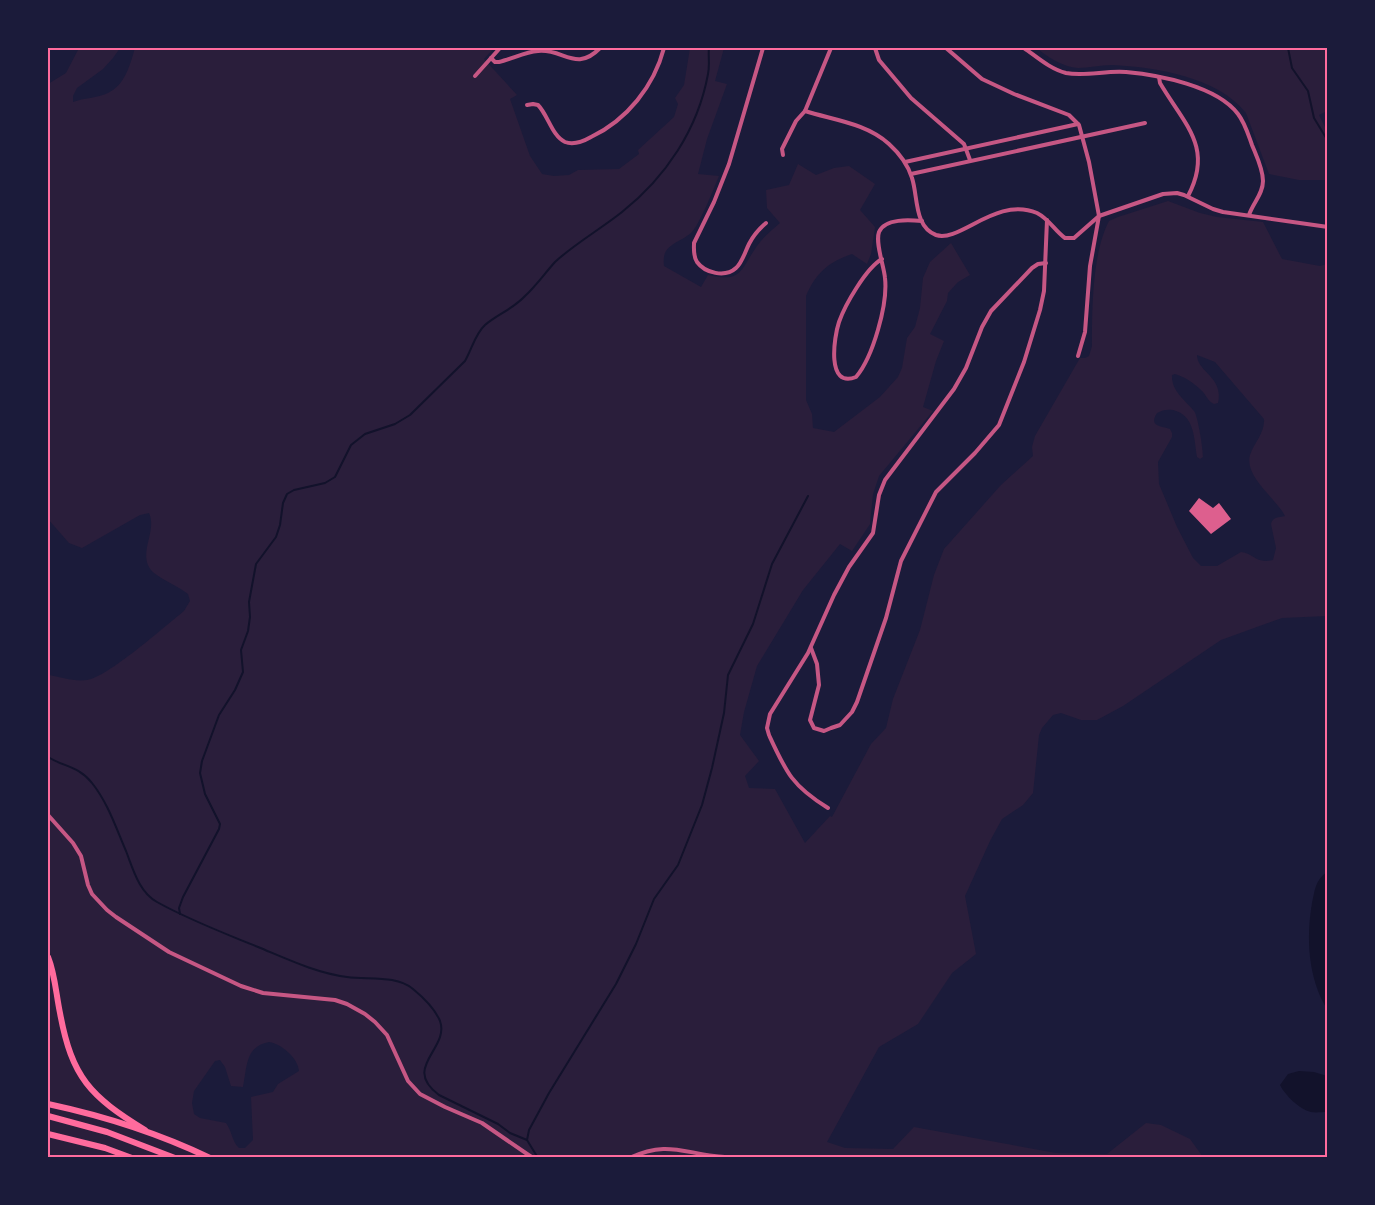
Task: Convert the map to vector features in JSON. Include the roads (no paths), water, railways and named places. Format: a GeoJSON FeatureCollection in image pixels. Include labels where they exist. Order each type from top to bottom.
{"type":"FeatureCollection","features":[{"type":"Feature","properties":{"kind":"highway"},"geometry":{"type":"LineString","coordinates":[[48,956],[65,1038],[78,1071],[86,1085],[104,1103],[144,1130]]}},
{"type":"Feature","properties":{"kind":"highway"},"geometry":{"type":"LineString","coordinates":[[48,1104],[144,1130],[178,1142],[210,1158]]}},
{"type":"Feature","properties":{"kind":"highway"},"geometry":{"type":"LineString","coordinates":[[48,1116],[108,1132],[175,1158]]}},
{"type":"Feature","properties":{"kind":"highway"},"geometry":{"type":"LineString","coordinates":[[48,1134],[105,1148],[132,1158]]}},
{"type":"Feature","properties":{"kind":"street"},"geometry":{"type":"LineString","coordinates":[[474,76],[500,48]]}},
{"type":"Feature","properties":{"kind":"street"},"geometry":{"type":"LineString","coordinates":[[491,58],[495,62],[499,62],[540,51],[552,52],[578,60],[594,54],[600,48]]}},
{"type":"Feature","properties":{"kind":"street"},"geometry":{"type":"LineString","coordinates":[[527,105],[538,105],[563,141],[572,143],[587,140],[608,128],[629,110],[652,79],[664,48]]}},
{"type":"Feature","properties":{"kind":"street"},"geometry":{"type":"LineString","coordinates":[[763,48],[729,164],[714,202],[694,243],[696,261],[714,273],[732,271],[740,264],[752,238],[766,223]]}},
{"type":"Feature","properties":{"kind":"street"},"geometry":{"type":"LineString","coordinates":[[783,155],[782,149],[796,120],[805,111],[831,48]]}},
{"type":"Feature","properties":{"kind":"street"},"geometry":{"type":"LineString","coordinates":[[875,48],[879,60],[911,98],[959,139],[967,149],[970,160]]}},
{"type":"Feature","properties":{"kind":"street"},"geometry":{"type":"LineString","coordinates":[[946,48],[982,79],[1069,116],[1078,124],[1083,137],[1099,216],[1090,266],[1085,332],[1078,356]]}},
{"type":"Feature","properties":{"kind":"street"},"geometry":{"type":"LineString","coordinates":[[1024,48],[1052,67],[1069,74],[1124,72],[1158,77],[1185,83],[1204,90],[1232,107],[1240,118],[1256,155],[1263,180],[1260,194],[1252,206],[1249,215]]}},
{"type":"Feature","properties":{"kind":"street"},"geometry":{"type":"LineString","coordinates":[[1158,77],[1198,149],[1199,168],[1188,196]]}},
{"type":"Feature","properties":{"kind":"street"},"geometry":{"type":"LineString","coordinates":[[805,111],[853,124],[875,134],[890,144],[905,162],[911,174],[922,221],[928,230],[934,234],[944,236],[985,217],[1004,211],[1022,210],[1037,214],[1048,220],[1062,236],[1069,239],[1079,234],[1099,216],[1163,194],[1177,193],[1188,196],[1213,209],[1328,227]]}},
{"type":"Feature","properties":{"kind":"street"},"geometry":{"type":"LineString","coordinates":[[911,174],[1145,123]]}},
{"type":"Feature","properties":{"kind":"street"},"geometry":{"type":"LineString","coordinates":[[905,162],[1078,124]]}},
{"type":"Feature","properties":{"kind":"street"},"geometry":{"type":"LineString","coordinates":[[811,648],[817,664],[819,680],[810,720],[814,728],[824,731],[840,724],[857,702],[886,618],[901,561],[936,492],[975,453],[999,425],[1034,334],[1044,291],[1048,220]]}},
{"type":"Feature","properties":{"kind":"street"},"geometry":{"type":"LineString","coordinates":[[882,259],[871,268],[847,304],[835,332],[834,355],[837,371],[844,378],[852,378],[860,372],[868,358],[879,328],[886,292],[882,259],[878,238],[879,232],[883,227],[898,221],[922,221]]}},
{"type":"Feature","properties":{"kind":"street"},"geometry":{"type":"LineString","coordinates":[[828,808],[800,789],[788,774],[767,728],[770,714],[811,648],[834,595],[849,567],[873,533],[879,495],[886,480],[954,389],[966,368],[982,327],[991,311],[1032,268],[1038,264],[1046,263]]}},
{"type":"Feature","properties":{"kind":"street"},"geometry":{"type":"LineString","coordinates":[[48,815],[73,843],[80,856],[92,894],[116,917],[169,952],[247,988],[263,993],[335,1000],[365,1014],[387,1035],[408,1081],[420,1094],[482,1123],[533,1158]]}},
{"type":"Feature","properties":{"kind":"street"},"geometry":{"type":"LineString","coordinates":[[629,1158],[644,1151],[666,1148],[714,1156],[757,1158]]}},
{"type":"Feature","properties":{"kind":"waterway"},"geometry":{"type":"LineString","coordinates":[[180,914],[179,908],[183,897],[219,829],[220,824],[205,794],[200,773],[202,761],[219,715],[235,690],[243,672],[241,650],[248,631],[250,617],[249,602],[256,564],[276,537],[283,503],[287,494],[294,490],[325,483],[335,477],[351,445],[365,434],[395,424],[410,415],[465,361],[476,337],[485,325],[520,301],[555,262],[622,212],[653,183],[678,150],[697,114],[708,74],[709,48]]}},
{"type":"Feature","properties":{"kind":"waterway"},"geometry":{"type":"LineString","coordinates":[[1288,48],[1292,68],[1308,91],[1314,118],[1328,141]]}},
{"type":"Feature","properties":{"kind":"waterway"},"geometry":{"type":"LineString","coordinates":[[527,1140],[529,1130],[549,1093],[616,984],[636,944],[654,899],[678,865],[702,805],[712,768],[724,713],[728,675],[753,624],[772,564],[808,496]]}},
{"type":"Feature","properties":{"kind":"waterway"},"geometry":{"type":"LineString","coordinates":[[48,757],[77,770],[92,783],[103,799],[111,816],[137,880],[151,898],[157,902],[207,926],[313,969],[347,977],[390,980],[413,989],[429,1004],[440,1021],[441,1031],[439,1040],[425,1067],[425,1076],[429,1085],[439,1095],[498,1124],[510,1133],[527,1140],[538,1158]]}}]}
